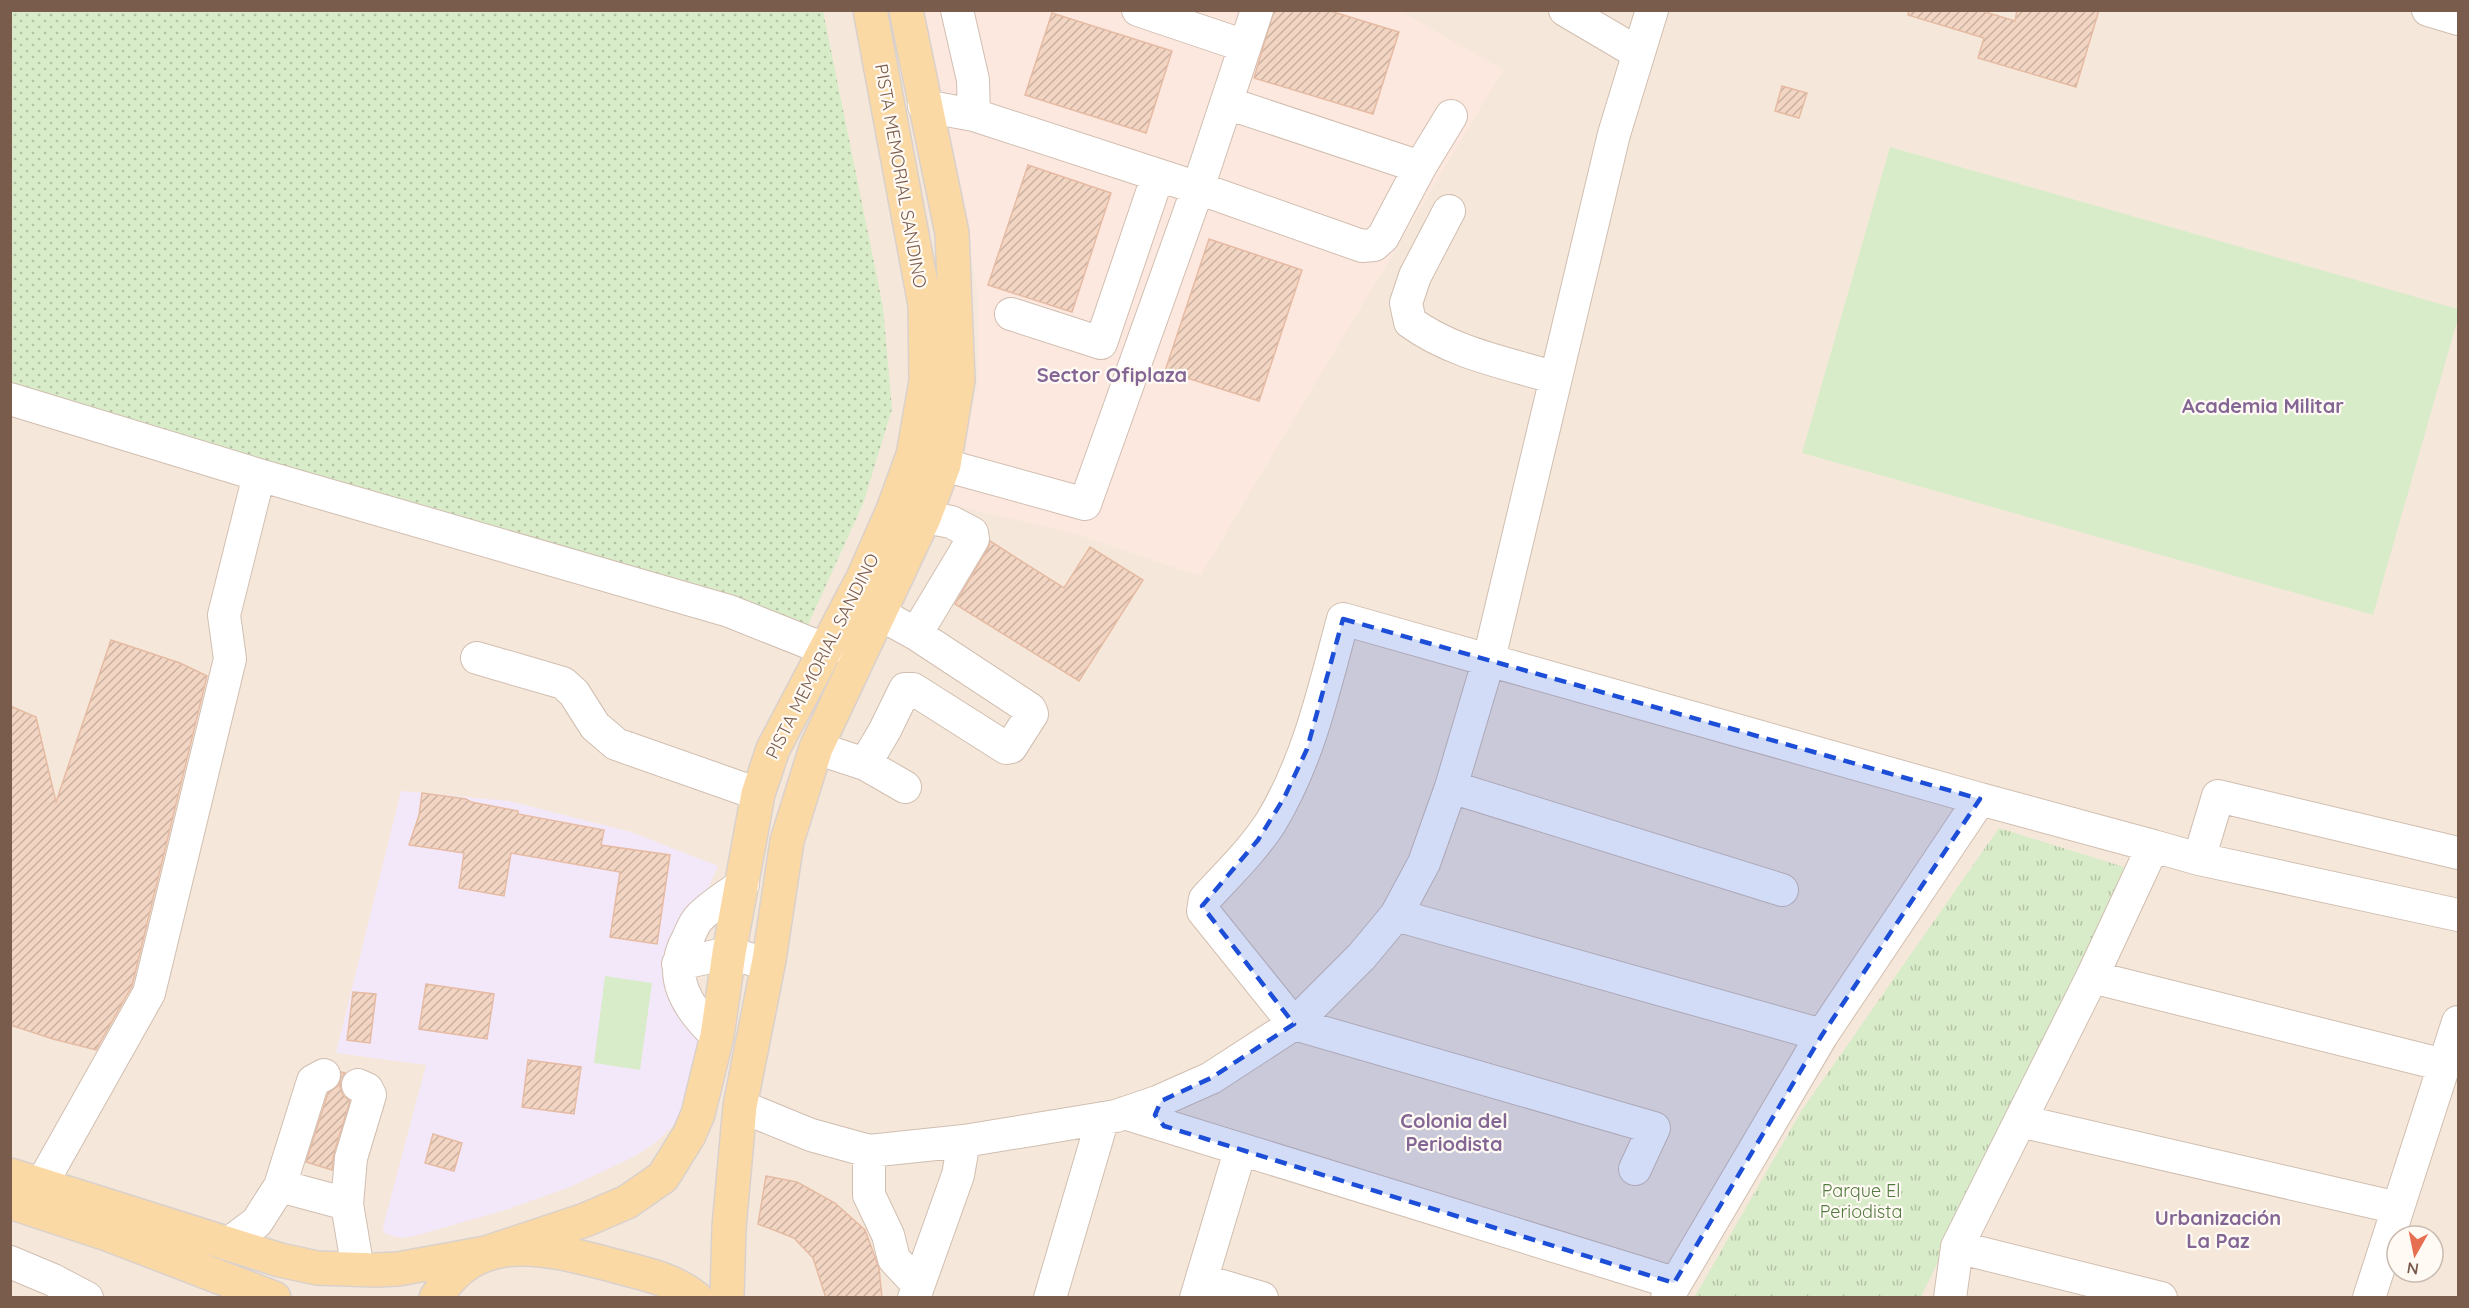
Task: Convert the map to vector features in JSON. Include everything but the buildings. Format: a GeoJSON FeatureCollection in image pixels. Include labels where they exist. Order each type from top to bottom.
{"type":"FeatureCollection","features":[{"type":"Feature","properties":{"kind":"main road","name":"PISTA MEMORIAL SANDINO"},"geometry":{"type":"LineString","coordinates":[[486,1253],[606,1212],[627,1202],[663,1177],[689,1135],[698,1114],[717,1036],[729,953],[758,794],[773,749],[863,578],[944,465],[958,381],[952,233],[906,10]]}},
{"type":"Feature","properties":{"kind":"main road","name":"PISTA MEMORIAL SANDINO"},"geometry":{"type":"LineString","coordinates":[[727,1298],[729,1227],[740,1106],[787,841],[816,748],[878,613],[908,514],[913,455],[926,381],[925,305],[871,17]]}},
{"type":"Feature","properties":{"kind":"main road"},"geometry":{"type":"LineString","coordinates":[[871,17],[886,37],[899,93],[908,100],[924,106],[916,116],[909,132],[907,146],[914,186],[909,213]]}},
{"type":"Feature","properties":{"kind":"main road"},"geometry":{"type":"LineString","coordinates":[[10,1175],[304,1266],[358,1270],[398,1269],[519,1247],[557,1251],[649,1275],[673,1284],[696,1298]]}},
{"type":"Feature","properties":{"kind":"main road"},"geometry":{"type":"LineString","coordinates":[[10,1202],[107,1234],[274,1298]]}},
{"type":"Feature","properties":{"kind":"main road"},"geometry":{"type":"LineString","coordinates":[[436,1298],[454,1274],[486,1253]]}},
{"type":"Feature","properties":{"kind":"street"},"geometry":{"type":"LineString","coordinates":[[957,10],[973,80],[974,115]]}},
{"type":"Feature","properties":{"kind":"street"},"geometry":{"type":"LineString","coordinates":[[1138,10],[1245,46]]}},
{"type":"Feature","properties":{"kind":"street"},"geometry":{"type":"LineString","coordinates":[[944,465],[1085,504],[1198,189],[1257,10]]}},
{"type":"Feature","properties":{"kind":"street"},"geometry":{"type":"LineString","coordinates":[[1565,10],[1638,53]]}},
{"type":"Feature","properties":{"kind":"street"},"geometry":{"type":"LineString","coordinates":[[1162,1113],[1294,1024],[1362,956],[1396,915],[1424,863],[1451,788],[1489,659],[1614,134],[1652,10]]}},
{"type":"Feature","properties":{"kind":"street"},"geometry":{"type":"LineString","coordinates":[[2428,10],[2458,19]]}},
{"type":"Feature","properties":{"kind":"street"},"geometry":{"type":"LineString","coordinates":[[1227,103],[1420,167]]}},
{"type":"Feature","properties":{"kind":"street"},"geometry":{"type":"LineString","coordinates":[[924,106],[974,115],[1158,175],[1362,246],[1374,245],[1383,237],[1420,167],[1451,116]]}},
{"type":"Feature","properties":{"kind":"street"},"geometry":{"type":"LineString","coordinates":[[1011,314],[1101,343],[1158,175]]}},
{"type":"Feature","properties":{"kind":"street"},"geometry":{"type":"LineString","coordinates":[[1449,211],[1415,276],[1406,303],[1410,322],[1428,335],[1481,356],[1556,378]]}},
{"type":"Feature","properties":{"kind":"street"},"geometry":{"type":"LineString","coordinates":[[10,399],[259,475],[729,611],[827,650]]}},
{"type":"Feature","properties":{"kind":"street"},"geometry":{"type":"LineString","coordinates":[[41,1185],[149,993],[230,659],[224,615],[259,475]]}},
{"type":"Feature","properties":{"kind":"street"},"geometry":{"type":"LineString","coordinates":[[908,514],[951,522],[972,532],[973,539],[916,634]]}},
{"type":"Feature","properties":{"kind":"street"},"geometry":{"type":"LineString","coordinates":[[865,764],[905,689],[913,689],[1006,748],[1011,747],[1032,714],[1030,709],[916,634],[878,613]]}},
{"type":"Feature","properties":{"kind":"street"},"geometry":{"type":"LineString","coordinates":[[1635,1169],[1654,1128],[1294,1024],[1206,915],[1202,906],[1205,899],[1258,840],[1284,798],[1307,749],[1343,619],[2199,859],[2458,915]]}},
{"type":"Feature","properties":{"kind":"street"},"geometry":{"type":"LineString","coordinates":[[477,658],[563,683],[574,693],[595,726],[616,744],[758,794]]}},
{"type":"Feature","properties":{"kind":"street"},"geometry":{"type":"LineString","coordinates":[[816,748],[865,764],[905,787]]}},
{"type":"Feature","properties":{"kind":"street"},"geometry":{"type":"LineString","coordinates":[[1451,788],[1782,890]]}},
{"type":"Feature","properties":{"kind":"street"},"geometry":{"type":"LineString","coordinates":[[2199,859],[2218,796],[2458,853]]}},
{"type":"Feature","properties":{"kind":"street"},"geometry":{"type":"LineString","coordinates":[[740,1106],[811,1135],[869,1151],[964,1142],[1113,1116],[1162,1113],[1240,1151],[1670,1290],[1822,1035],[1980,799]]}},
{"type":"Feature","properties":{"kind":"street"},"geometry":{"type":"LineString","coordinates":[[1950,1298],[1957,1247],[2092,977],[2153,846]]}},
{"type":"Feature","properties":{"kind":"street"},"geometry":{"type":"LineString","coordinates":[[717,1036],[700,1020],[690,1005],[680,984],[678,964],[681,951],[698,919],[743,884]]}},
{"type":"Feature","properties":{"kind":"street"},"geometry":{"type":"LineString","coordinates":[[1396,915],[1822,1035]]}},
{"type":"Feature","properties":{"kind":"street"},"geometry":{"type":"LineString","coordinates":[[678,964],[729,953],[767,964]]}},
{"type":"Feature","properties":{"kind":"street"},"geometry":{"type":"LineString","coordinates":[[2092,977],[2445,1065]]}},
{"type":"Feature","properties":{"kind":"street"},"geometry":{"type":"LineString","coordinates":[[2369,1298],[2458,1022]]}},
{"type":"Feature","properties":{"kind":"street"},"geometry":{"type":"LineString","coordinates":[[228,1244],[257,1222],[280,1186],[313,1081],[324,1075]]}},
{"type":"Feature","properties":{"kind":"street"},"geometry":{"type":"LineString","coordinates":[[358,1085],[367,1089],[370,1095],[351,1158],[347,1204],[358,1270]]}},
{"type":"Feature","properties":{"kind":"street"},"geometry":{"type":"LineString","coordinates":[[1050,1298],[1113,1116]]}},
{"type":"Feature","properties":{"kind":"street"},"geometry":{"type":"LineString","coordinates":[[2020,1121],[2398,1208]]}},
{"type":"Feature","properties":{"kind":"street"},"geometry":{"type":"LineString","coordinates":[[916,1291],[958,1175],[964,1142]]}},
{"type":"Feature","properties":{"kind":"street"},"geometry":{"type":"LineString","coordinates":[[869,1151],[869,1195],[888,1235],[894,1259],[916,1291]]}},
{"type":"Feature","properties":{"kind":"street"},"geometry":{"type":"LineString","coordinates":[[1240,1151],[1199,1289],[1262,1298]]}},
{"type":"Feature","properties":{"kind":"street"},"geometry":{"type":"LineString","coordinates":[[280,1186],[347,1204]]}},
{"type":"Feature","properties":{"kind":"street"},"geometry":{"type":"LineString","coordinates":[[1957,1247],[2161,1298]]}},
{"type":"Feature","properties":{"kind":"street"},"geometry":{"type":"LineString","coordinates":[[10,1262],[53,1280],[87,1298]]}},
{"type":"Feature","properties":{"kind":"highlighted area"},"geometry":{"type":"Polygon","coordinates":[[[1343,619],[1980,799],[1822,1035],[1674,1283],[1164,1126],[1155,1115],[1161,1101],[1211,1078],[1294,1024],[1202,906],[1258,840],[1284,798],[1307,749],[1343,619]]]}},
{"type":"Feature","properties":{"kind":"shaded area"},"geometry":{"type":"Polygon","coordinates":[[[10,11],[2458,11],[2458,1297],[11,1297],[10,11]]]}},
{"type":"Feature","properties":{"kind":"shaded area"},"geometry":{"type":"Polygon","coordinates":[[[921,11],[1400,11],[1503,70],[1200,576],[1076,534],[949,504],[978,383],[978,293],[948,127],[921,11]]]}},
{"type":"Feature","properties":{"kind":"shaded area"},"geometry":{"type":"Polygon","coordinates":[[[401,791],[509,801],[631,832],[718,866],[700,907],[681,1006],[700,1044],[680,1119],[655,1143],[635,1156],[570,1187],[505,1210],[415,1236],[400,1238],[386,1234],[383,1231],[384,1223],[426,1065],[336,1053],[401,791]]]}},
{"type":"Feature","properties":{"kind":"green space"},"geometry":{"type":"Polygon","coordinates":[[[10,11],[823,11],[883,307],[892,409],[863,504],[807,627],[11,386],[10,11]]]}},
{"type":"Feature","properties":{"kind":"green space"},"geometry":{"type":"Polygon","coordinates":[[[1890,147],[2458,309],[2458,318],[2373,615],[1802,453],[1890,147]]]}},
{"type":"Feature","properties":{"kind":"green space","name":"Parque El Periodista"},"geometry":{"type":"Polygon","coordinates":[[[1999,828],[2127,868],[1921,1297],[1694,1298],[1802,1110],[1999,828]]]}},
{"type":"Feature","properties":{"kind":"green space"},"geometry":{"type":"Polygon","coordinates":[[[605,976],[652,983],[640,1070],[594,1063],[605,976]]]}},
{"type":"Feature","properties":{"kind":"district","name":"Sector Ofiplaza"},"geometry":{"type":"Point","coordinates":[1112,374]}},
{"type":"Feature","properties":{"kind":"district","name":"Academia Militar"},"geometry":{"type":"Point","coordinates":[2263,405]}},
{"type":"Feature","properties":{"kind":"district","name":"Colonia del Periodista"},"geometry":{"type":"Point","coordinates":[1454,1132]}},
{"type":"Feature","properties":{"kind":"district","name":"Urbanización La Paz"},"geometry":{"type":"Point","coordinates":[2218,1228]}}]}
